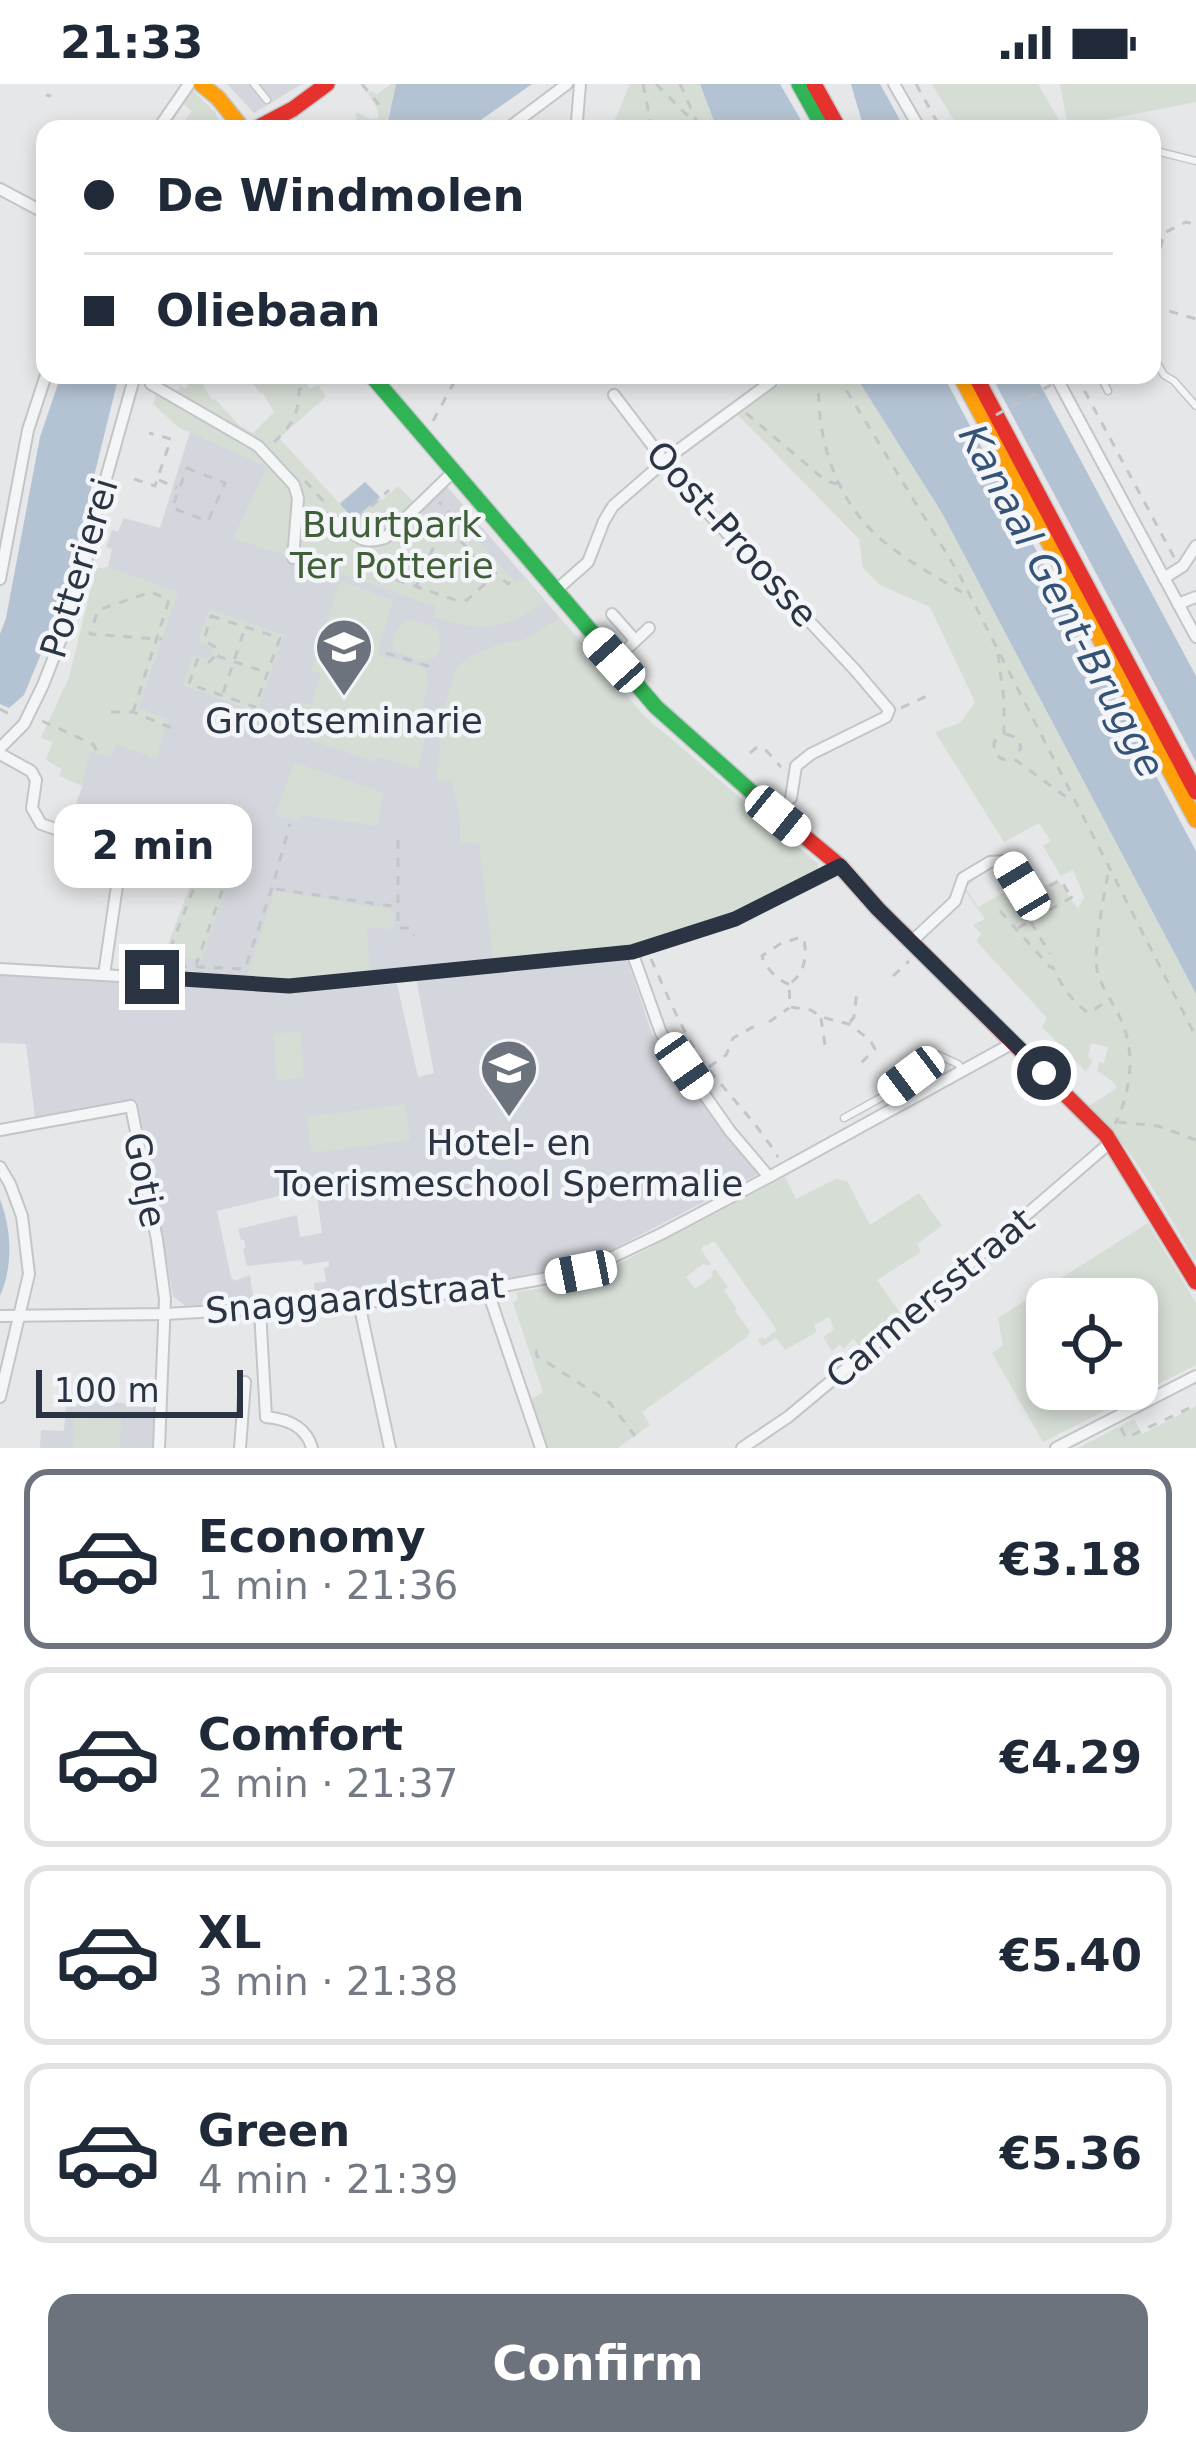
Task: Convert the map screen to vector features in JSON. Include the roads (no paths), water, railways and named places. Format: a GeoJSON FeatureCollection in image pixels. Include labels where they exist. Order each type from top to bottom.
{"type":"FeatureCollection","features":[{"type":"Feature","properties":{"kind":"street"},"geometry":{"type":"LineString","coordinates":[[164,120],[189,84]]}},
{"type":"Feature","properties":{"kind":"street"},"geometry":{"type":"LineString","coordinates":[[201,84],[236,120]]}},
{"type":"Feature","properties":{"kind":"street"},"geometry":{"type":"LineString","coordinates":[[273,120],[327,84]]}},
{"type":"Feature","properties":{"kind":"street"},"geometry":{"type":"LineString","coordinates":[[519,120],[567,84]]}},
{"type":"Feature","properties":{"kind":"street"},"geometry":{"type":"LineString","coordinates":[[577,120],[580,84]]}},
{"type":"Feature","properties":{"kind":"street"},"geometry":{"type":"LineString","coordinates":[[800,84],[819,120]]}},
{"type":"Feature","properties":{"kind":"street"},"geometry":{"type":"LineString","coordinates":[[814,84],[834,120]]}},
{"type":"Feature","properties":{"kind":"street"},"geometry":{"type":"LineString","coordinates":[[894,84],[915,120]]}},
{"type":"Feature","properties":{"kind":"street"},"geometry":{"type":"LineString","coordinates":[[0,189],[36,208]]}},
{"type":"Feature","properties":{"kind":"street"},"geometry":{"type":"LineString","coordinates":[[0,579],[28,430],[43,384]]}},
{"type":"Feature","properties":{"kind":"street","name":"Potterierei"},"geometry":{"type":"LineString","coordinates":[[0,751],[27,720],[67,626],[132,384]]}},
{"type":"Feature","properties":{"kind":"street"},"geometry":{"type":"LineString","coordinates":[[379,384],[554,592],[625,650]]}},
{"type":"Feature","properties":{"kind":"street"},"geometry":{"type":"LineString","coordinates":[[554,592],[588,562],[613,506],[673,454],[768,384]]}},
{"type":"Feature","properties":{"kind":"street"},"geometry":{"type":"LineString","coordinates":[[965,384],[1196,820]]}},
{"type":"Feature","properties":{"kind":"street"},"geometry":{"type":"LineString","coordinates":[[980,384],[1196,792]]}},
{"type":"Feature","properties":{"kind":"street"},"geometry":{"type":"LineString","coordinates":[[1059,384],[1196,637]]}},
{"type":"Feature","properties":{"kind":"street"},"geometry":{"type":"LineString","coordinates":[[151,385],[258,446],[294,485],[298,492],[293,558]]}},
{"type":"Feature","properties":{"kind":"street","name":"Oost-Proosse"},"geometry":{"type":"LineString","coordinates":[[614,395],[664,464],[877,694],[889,714],[796,766],[791,798]]}},
{"type":"Feature","properties":{"kind":"street"},"geometry":{"type":"LineString","coordinates":[[297,514],[336,522],[360,540],[385,538],[453,472]]}},
{"type":"Feature","properties":{"kind":"street"},"geometry":{"type":"LineString","coordinates":[[1164,578],[1184,566],[1196,546]]}},
{"type":"Feature","properties":{"kind":"street"},"geometry":{"type":"LineString","coordinates":[[1178,604],[1196,596]]}},
{"type":"Feature","properties":{"kind":"street"},"geometry":{"type":"LineString","coordinates":[[612,614],[625,650],[656,707],[840,866],[1112,1142],[1196,1282]]}},
{"type":"Feature","properties":{"kind":"street"},"geometry":{"type":"LineString","coordinates":[[625,650],[649,628]]}},
{"type":"Feature","properties":{"kind":"street"},"geometry":{"type":"LineString","coordinates":[[0,751],[31,771],[36,780],[32,808],[41,824],[111,848],[117,855],[120,865],[104,975]]}},
{"type":"Feature","properties":{"kind":"street"},"geometry":{"type":"LineString","coordinates":[[915,946],[955,902],[960,881],[990,862],[1005,861],[1022,886]]}},
{"type":"Feature","properties":{"kind":"street"},"geometry":{"type":"LineString","coordinates":[[0,969],[289,986],[632,952],[735,919],[840,866]]}},
{"type":"Feature","properties":{"kind":"street"},"geometry":{"type":"LineString","coordinates":[[632,952],[662,1034],[769,1178]]}},
{"type":"Feature","properties":{"kind":"street","name":"Snaggaardstraat"},"geometry":{"type":"LineString","coordinates":[[0,1316],[358,1304],[488,1289],[581,1272],[769,1178],[1012,1043]]}},
{"type":"Feature","properties":{"kind":"street","name":"Gotje"},"geometry":{"type":"LineString","coordinates":[[0,1130],[131,1106],[163,1273],[165,1314]]}},
{"type":"Feature","properties":{"kind":"street","name":"Carmersstraat"},"geometry":{"type":"LineString","coordinates":[[742,1448],[788,1417],[1112,1142]]}},
{"type":"Feature","properties":{"kind":"street"},"geometry":{"type":"LineString","coordinates":[[0,1167],[18,1202],[29,1274],[0,1397]]}},
{"type":"Feature","properties":{"kind":"street"},"geometry":{"type":"LineString","coordinates":[[488,1289],[541,1448]]}},
{"type":"Feature","properties":{"kind":"street"},"geometry":{"type":"LineString","coordinates":[[358,1304],[390,1448]]}},
{"type":"Feature","properties":{"kind":"street"},"geometry":{"type":"LineString","coordinates":[[260,1310],[266,1417],[283,1419],[305,1432],[312,1448]]}},
{"type":"Feature","properties":{"kind":"street"},"geometry":{"type":"LineString","coordinates":[[159,1448],[165,1314]]}},
{"type":"Feature","properties":{"kind":"street"},"geometry":{"type":"LineString","coordinates":[[1056,1448],[1196,1376]]}},
{"type":"Feature","properties":{"kind":"street"},"geometry":{"type":"LineString","coordinates":[[240,1448],[245,1382]]}},
{"type":"Feature","properties":{"kind":"lane"},"geometry":{"type":"LineString","coordinates":[[254,84],[266,100]]}},
{"type":"Feature","properties":{"kind":"lane"},"geometry":{"type":"LineString","coordinates":[[1161,152],[1196,160]]}},
{"type":"Feature","properties":{"kind":"lane"},"geometry":{"type":"LineString","coordinates":[[1161,370],[1196,406]]}},
{"type":"Feature","properties":{"kind":"lane"},"geometry":{"type":"LineString","coordinates":[[1104,384],[1108,391]]}},
{"type":"Feature","properties":{"kind":"lane"},"geometry":{"type":"LineString","coordinates":[[844,1118],[884,1096],[938,1055],[958,1064],[962,1071]]}},
{"type":"Feature","properties":{"kind":"water"},"geometry":{"type":"Polygon","coordinates":[[[396,84],[532,84],[481,120],[388,120],[396,84]]]}},
{"type":"Feature","properties":{"kind":"water"},"geometry":{"type":"Polygon","coordinates":[[[700,84],[780,84],[801,120],[714,120],[700,84]]]}},
{"type":"Feature","properties":{"kind":"water"},"geometry":{"type":"Polygon","coordinates":[[[851,84],[880,84],[900,120],[861,120],[851,84]]]}},
{"type":"Feature","properties":{"kind":"water"},"geometry":{"type":"Polygon","coordinates":[[[58,384],[117,384],[64,598],[24,695],[9,708],[0,704],[0,634],[40,437],[58,384]]]}},
{"type":"Feature","properties":{"kind":"water","name":"Kanaal Gent-Brugge"},"geometry":{"type":"Polygon","coordinates":[[[861,384],[948,384],[1196,851],[1196,994],[942,513],[861,384]]]}},
{"type":"Feature","properties":{"kind":"water"},"geometry":{"type":"Polygon","coordinates":[[[996,384],[1040,384],[1196,676],[1196,762],[996,384]]]}},
{"type":"Feature","properties":{"kind":"water"},"geometry":{"type":"Polygon","coordinates":[[[365,482],[380,497],[354,519],[340,504],[365,482]]]}},
{"type":"Feature","properties":{"kind":"water"},"geometry":{"type":"Polygon","coordinates":[[[0,1199],[9,1248],[0,1296],[0,1199]]]}},
{"type":"Feature","properties":{"kind":"place","name":"Grootseminarie"},"geometry":{"type":"Point","coordinates":[344,698]}},
{"type":"Feature","properties":{"kind":"place","name":"Hotel- en Toerismeschool Spermalie"},"geometry":{"type":"Point","coordinates":[509,1119]}},
{"type":"Feature","properties":{"kind":"park label","name":"Buurtpark Ter Potterie"},"geometry":{"type":"Point","coordinates":[392,544]}}]}
